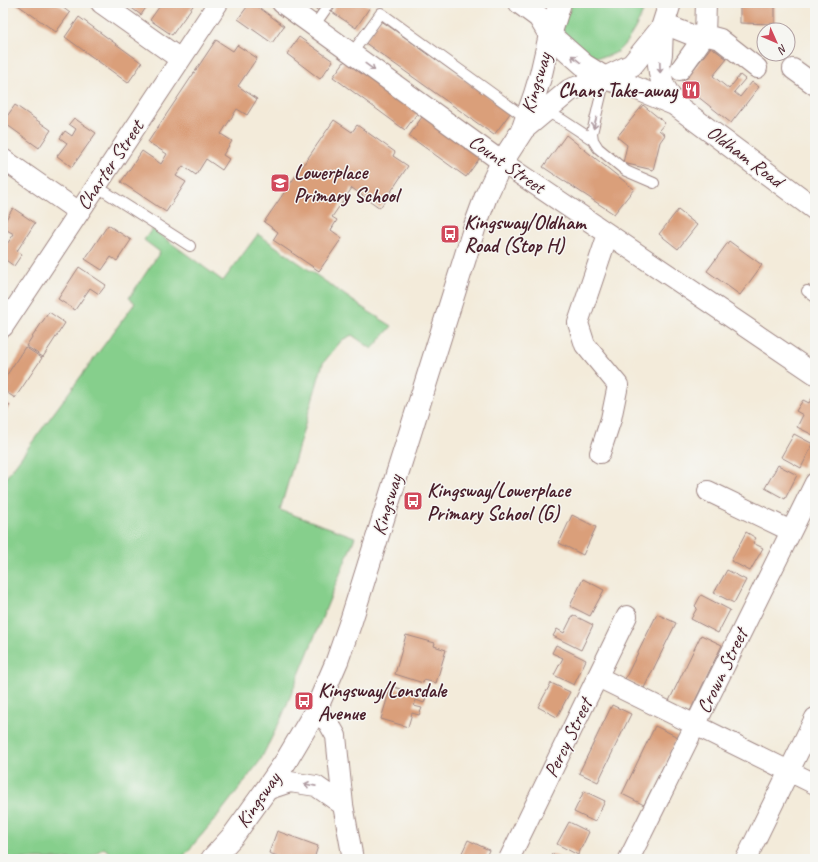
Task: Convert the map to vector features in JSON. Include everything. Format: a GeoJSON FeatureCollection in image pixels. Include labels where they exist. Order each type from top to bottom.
{"type":"FeatureCollection","features":[{"type":"Feature","properties":{"kind":"main road","name":"Oldham Road"},"geometry":{"type":"LineString","coordinates":[[520,3],[539,17],[550,35],[584,65],[605,78],[633,87],[674,104],[815,209]]}},
{"type":"Feature","properties":{"kind":"main road","name":"Kingsway"},"geometry":{"type":"LineString","coordinates":[[531,120],[550,35],[560,3]]}},
{"type":"Feature","properties":{"kind":"main road"},"geometry":{"type":"LineString","coordinates":[[663,26],[670,3]]}},
{"type":"Feature","properties":{"kind":"main road","name":"Oldham Road"},"geometry":{"type":"LineString","coordinates":[[663,26],[659,64],[660,73],[663,85],[674,104]]}},
{"type":"Feature","properties":{"kind":"main road","name":"Kingsway"},"geometry":{"type":"LineString","coordinates":[[212,859],[233,836],[286,761],[315,712],[337,660],[351,621],[475,226],[486,196],[502,162],[531,120],[570,90],[605,78],[632,65],[663,26]]}},
{"type":"Feature","properties":{"kind":"street"},"geometry":{"type":"LineString","coordinates":[[101,3],[180,59]]}},
{"type":"Feature","properties":{"kind":"street","name":"Charter Street"},"geometry":{"type":"LineString","coordinates":[[3,327],[218,3]]}},
{"type":"Feature","properties":{"kind":"street","name":"Count Street"},"geometry":{"type":"LineString","coordinates":[[282,3],[502,162],[815,374]]}},
{"type":"Feature","properties":{"kind":"street"},"geometry":{"type":"LineString","coordinates":[[680,70],[705,35],[706,3]]}},
{"type":"Feature","properties":{"kind":"street"},"geometry":{"type":"LineString","coordinates":[[663,26],[694,36],[705,35],[720,39],[757,68]]}},
{"type":"Feature","properties":{"kind":"street"},"geometry":{"type":"LineString","coordinates":[[793,69],[815,86]]}},
{"type":"Feature","properties":{"kind":"street"},"geometry":{"type":"LineString","coordinates":[[3,159],[79,212]]}},
{"type":"Feature","properties":{"kind":"street"},"geometry":{"type":"LineString","coordinates":[[600,453],[611,419],[618,385],[585,345],[578,323],[608,234]]}},
{"type":"Feature","properties":{"kind":"street","name":"Crown Street"},"geometry":{"type":"LineString","coordinates":[[628,859],[815,482]]}},
{"type":"Feature","properties":{"kind":"street"},"geometry":{"type":"LineString","coordinates":[[708,491],[791,531]]}},
{"type":"Feature","properties":{"kind":"street","name":"Percy Street"},"geometry":{"type":"LineString","coordinates":[[509,859],[598,677],[626,616]]}},
{"type":"Feature","properties":{"kind":"street"},"geometry":{"type":"LineString","coordinates":[[598,677],[815,784]]}},
{"type":"Feature","properties":{"kind":"street"},"geometry":{"type":"LineString","coordinates":[[315,712],[328,722],[336,736],[343,805],[353,859]]}},
{"type":"Feature","properties":{"kind":"street"},"geometry":{"type":"LineString","coordinates":[[746,859],[815,718]]}},
{"type":"Feature","properties":{"kind":"street"},"geometry":{"type":"LineString","coordinates":[[266,790],[290,782],[316,786],[343,805]]}},
{"type":"Feature","properties":{"kind":"lane"},"geometry":{"type":"LineString","coordinates":[[314,26],[330,3]]}},
{"type":"Feature","properties":{"kind":"lane"},"geometry":{"type":"LineString","coordinates":[[352,54],[381,13],[531,120],[561,119],[593,140]]}},
{"type":"Feature","properties":{"kind":"lane"},"geometry":{"type":"LineString","coordinates":[[605,78],[592,133],[593,140],[598,148],[626,171],[654,183]]}},
{"type":"Feature","properties":{"kind":"lane"},"geometry":{"type":"LineString","coordinates":[[96,186],[190,246]]}},
{"type":"Feature","properties":{"kind":"green space"},"geometry":{"type":"Polygon","coordinates":[[[572,3],[646,3],[635,29],[622,47],[613,54],[596,57],[579,51],[565,35],[563,27],[572,3]]]}},
{"type":"Feature","properties":{"kind":"green space"},"geometry":{"type":"Polygon","coordinates":[[[152,229],[223,281],[258,234],[366,310],[392,326],[372,349],[352,335],[342,340],[323,363],[280,510],[355,537],[281,719],[260,761],[217,817],[181,859],[117,859],[104,848],[87,859],[3,859],[3,478],[5,479],[135,303],[129,298],[160,252],[144,240],[152,229]]]}},
{"type":"Feature","properties":{"kind":"building"},"geometry":{"type":"Polygon","coordinates":[[[15,3],[57,3],[70,13],[56,32],[15,3]]]}},
{"type":"Feature","properties":{"kind":"building"},"geometry":{"type":"Polygon","coordinates":[[[125,3],[149,3],[141,15],[125,3]]]}},
{"type":"Feature","properties":{"kind":"building"},"geometry":{"type":"Polygon","coordinates":[[[162,3],[195,3],[172,35],[150,20],[162,3]]]}},
{"type":"Feature","properties":{"kind":"building"},"geometry":{"type":"Polygon","coordinates":[[[250,3],[253,3],[284,26],[272,43],[238,19],[250,3]]]}},
{"type":"Feature","properties":{"kind":"building"},"geometry":{"type":"Polygon","coordinates":[[[308,3],[326,3],[320,12],[308,3]]]}},
{"type":"Feature","properties":{"kind":"building"},"geometry":{"type":"Polygon","coordinates":[[[338,3],[364,3],[370,7],[356,28],[332,12],[338,3]]]}},
{"type":"Feature","properties":{"kind":"building"},"geometry":{"type":"Polygon","coordinates":[[[740,3],[775,3],[775,22],[740,23],[740,3]]]}},
{"type":"Feature","properties":{"kind":"building"},"geometry":{"type":"Polygon","coordinates":[[[79,17],[142,63],[128,83],[65,37],[79,17]]]}},
{"type":"Feature","properties":{"kind":"building"},"geometry":{"type":"Polygon","coordinates":[[[380,20],[511,112],[494,135],[364,42],[380,20]]]}},
{"type":"Feature","properties":{"kind":"building"},"geometry":{"type":"Polygon","coordinates":[[[299,37],[333,61],[320,79],[287,54],[299,37]]]}},
{"type":"Feature","properties":{"kind":"building"},"geometry":{"type":"Polygon","coordinates":[[[216,40],[233,51],[237,45],[257,58],[238,86],[257,99],[247,115],[237,109],[221,134],[232,141],[223,155],[229,159],[222,170],[206,159],[196,175],[183,166],[176,176],[186,182],[166,212],[121,182],[142,151],[161,164],[167,154],[148,142],[216,40]]]}},
{"type":"Feature","properties":{"kind":"building"},"geometry":{"type":"Polygon","coordinates":[[[711,47],[727,59],[713,76],[729,89],[740,75],[745,79],[734,92],[740,97],[752,82],[759,87],[731,123],[682,84],[711,47]]]}},
{"type":"Feature","properties":{"kind":"building"},"geometry":{"type":"Polygon","coordinates":[[[347,58],[419,111],[405,130],[333,77],[347,58]]]}},
{"type":"Feature","properties":{"kind":"building"},"geometry":{"type":"Polygon","coordinates":[[[15,105],[51,130],[39,148],[3,122],[15,105]]]}},
{"type":"Feature","properties":{"kind":"building"},"geometry":{"type":"Polygon","coordinates":[[[643,105],[665,123],[659,130],[665,135],[660,142],[653,170],[623,163],[627,145],[617,137],[643,105]]]}},
{"type":"Feature","properties":{"kind":"building"},"geometry":{"type":"Polygon","coordinates":[[[424,114],[482,155],[466,177],[409,136],[424,114]]]}},
{"type":"Feature","properties":{"kind":"building"},"geometry":{"type":"Polygon","coordinates":[[[74,118],[96,133],[72,167],[57,156],[67,143],[60,138],[65,131],[72,136],[76,129],[69,124],[74,118]]]}},
{"type":"Feature","properties":{"kind":"building"},"geometry":{"type":"Polygon","coordinates":[[[334,120],[352,132],[357,125],[395,152],[393,156],[408,166],[380,208],[352,188],[332,217],[337,220],[331,230],[342,238],[319,271],[273,240],[278,232],[264,222],[334,120]]]}},
{"type":"Feature","properties":{"kind":"building"},"geometry":{"type":"Polygon","coordinates":[[[566,135],[634,189],[614,214],[543,167],[566,135]]]}},
{"type":"Feature","properties":{"kind":"building"},"geometry":{"type":"Polygon","coordinates":[[[13,208],[35,223],[17,251],[22,254],[14,266],[3,258],[3,242],[7,244],[14,234],[3,228],[3,224],[13,208]]]}},
{"type":"Feature","properties":{"kind":"building"},"geometry":{"type":"Polygon","coordinates":[[[678,210],[697,225],[678,249],[659,234],[678,210]]]}},
{"type":"Feature","properties":{"kind":"building"},"geometry":{"type":"Polygon","coordinates":[[[108,225],[131,240],[117,261],[111,257],[102,270],[85,259],[108,225]]]}},
{"type":"Feature","properties":{"kind":"building"},"geometry":{"type":"Polygon","coordinates":[[[729,241],[762,265],[740,295],[707,271],[729,241]]]}},
{"type":"Feature","properties":{"kind":"building"},"geometry":{"type":"Polygon","coordinates":[[[79,267],[106,285],[99,294],[90,288],[75,310],[58,299],[79,267]]]}},
{"type":"Feature","properties":{"kind":"building"},"geometry":{"type":"Polygon","coordinates":[[[49,312],[65,323],[43,357],[26,346],[49,312]]]}},
{"type":"Feature","properties":{"kind":"building"},"geometry":{"type":"Polygon","coordinates":[[[25,347],[42,358],[15,398],[3,390],[3,381],[25,347]]]}},
{"type":"Feature","properties":{"kind":"building"},"geometry":{"type":"Polygon","coordinates":[[[812,398],[815,399],[815,436],[797,427],[803,415],[796,411],[803,400],[809,403],[812,398]]]}},
{"type":"Feature","properties":{"kind":"building"},"geometry":{"type":"Polygon","coordinates":[[[3,401],[10,405],[3,417],[3,401]]]}},
{"type":"Feature","properties":{"kind":"building"},"geometry":{"type":"Polygon","coordinates":[[[794,434],[813,444],[801,468],[781,457],[794,434]]]}},
{"type":"Feature","properties":{"kind":"building"},"geometry":{"type":"Polygon","coordinates":[[[778,465],[797,475],[785,499],[765,488],[778,465]]]}},
{"type":"Feature","properties":{"kind":"building"},"geometry":{"type":"Polygon","coordinates":[[[572,515],[596,527],[583,555],[559,543],[572,515]]]}},
{"type":"Feature","properties":{"kind":"building"},"geometry":{"type":"Polygon","coordinates":[[[746,532],[756,538],[753,543],[763,548],[750,571],[731,561],[746,532]]]}},
{"type":"Feature","properties":{"kind":"building"},"geometry":{"type":"Polygon","coordinates":[[[727,570],[746,580],[734,603],[714,593],[727,570]]]}},
{"type":"Feature","properties":{"kind":"building"},"geometry":{"type":"Polygon","coordinates":[[[583,579],[604,590],[590,616],[570,606],[583,579]]]}},
{"type":"Feature","properties":{"kind":"building"},"geometry":{"type":"Polygon","coordinates":[[[701,595],[730,610],[718,633],[691,619],[697,608],[695,606],[701,595]]]}},
{"type":"Feature","properties":{"kind":"building"},"geometry":{"type":"Polygon","coordinates":[[[657,614],[676,623],[644,688],[625,679],[657,614]]]}},
{"type":"Feature","properties":{"kind":"building"},"geometry":{"type":"Polygon","coordinates":[[[573,615],[593,625],[581,650],[553,636],[557,629],[564,633],[573,615]]]}},
{"type":"Feature","properties":{"kind":"building"},"geometry":{"type":"Polygon","coordinates":[[[406,635],[435,643],[434,646],[446,650],[436,683],[424,680],[423,683],[395,674],[406,635]]]}},
{"type":"Feature","properties":{"kind":"building"},"geometry":{"type":"Polygon","coordinates":[[[701,635],[722,645],[690,711],[669,701],[701,635]]]}},
{"type":"Feature","properties":{"kind":"building"},"geometry":{"type":"Polygon","coordinates":[[[556,645],[586,660],[574,685],[554,675],[563,658],[552,653],[556,645]]]}},
{"type":"Feature","properties":{"kind":"building"},"geometry":{"type":"Polygon","coordinates":[[[551,683],[570,692],[557,717],[538,707],[551,683]]]}},
{"type":"Feature","properties":{"kind":"building"},"geometry":{"type":"Polygon","coordinates":[[[391,686],[426,697],[424,703],[416,700],[414,706],[422,708],[419,715],[412,713],[408,727],[381,719],[391,686]]]}},
{"type":"Feature","properties":{"kind":"building"},"geometry":{"type":"Polygon","coordinates":[[[612,705],[631,714],[598,782],[579,773],[612,705]]]}},
{"type":"Feature","properties":{"kind":"building"},"geometry":{"type":"Polygon","coordinates":[[[655,726],[678,737],[644,805],[622,794],[655,726]]]}},
{"type":"Feature","properties":{"kind":"building"},"geometry":{"type":"Polygon","coordinates":[[[584,791],[605,801],[595,822],[574,812],[584,791]]]}},
{"type":"Feature","properties":{"kind":"building"},"geometry":{"type":"Polygon","coordinates":[[[569,822],[589,832],[578,855],[557,844],[569,822]]]}},
{"type":"Feature","properties":{"kind":"building"},"geometry":{"type":"Polygon","coordinates":[[[277,831],[318,846],[314,859],[286,859],[269,853],[277,831]]]}},
{"type":"Feature","properties":{"kind":"building"},"geometry":{"type":"Polygon","coordinates":[[[468,840],[489,850],[485,859],[459,859],[468,840]]]}},
{"type":"Feature","properties":{"kind":"building"},"geometry":{"type":"Polygon","coordinates":[[[552,854],[562,859],[550,859],[552,854]]]}},
{"type":"Feature","properties":{"kind":"place","name":"Chans Take-away"},"geometry":{"type":"Point","coordinates":[691,90]}},
{"type":"Feature","properties":{"kind":"place","name":"Lowerplace Primary School"},"geometry":{"type":"Point","coordinates":[280,183]}},
{"type":"Feature","properties":{"kind":"place","name":"Kingsway/Oldham Road (Stop H)"},"geometry":{"type":"Point","coordinates":[450,234]}},
{"type":"Feature","properties":{"kind":"place","name":"Kingsway/Lowerplace Primary School (G)"},"geometry":{"type":"Point","coordinates":[413,501]}},
{"type":"Feature","properties":{"kind":"place","name":"Kingsway/Lonsdale Avenue"},"geometry":{"type":"Point","coordinates":[304,701]}}]}
